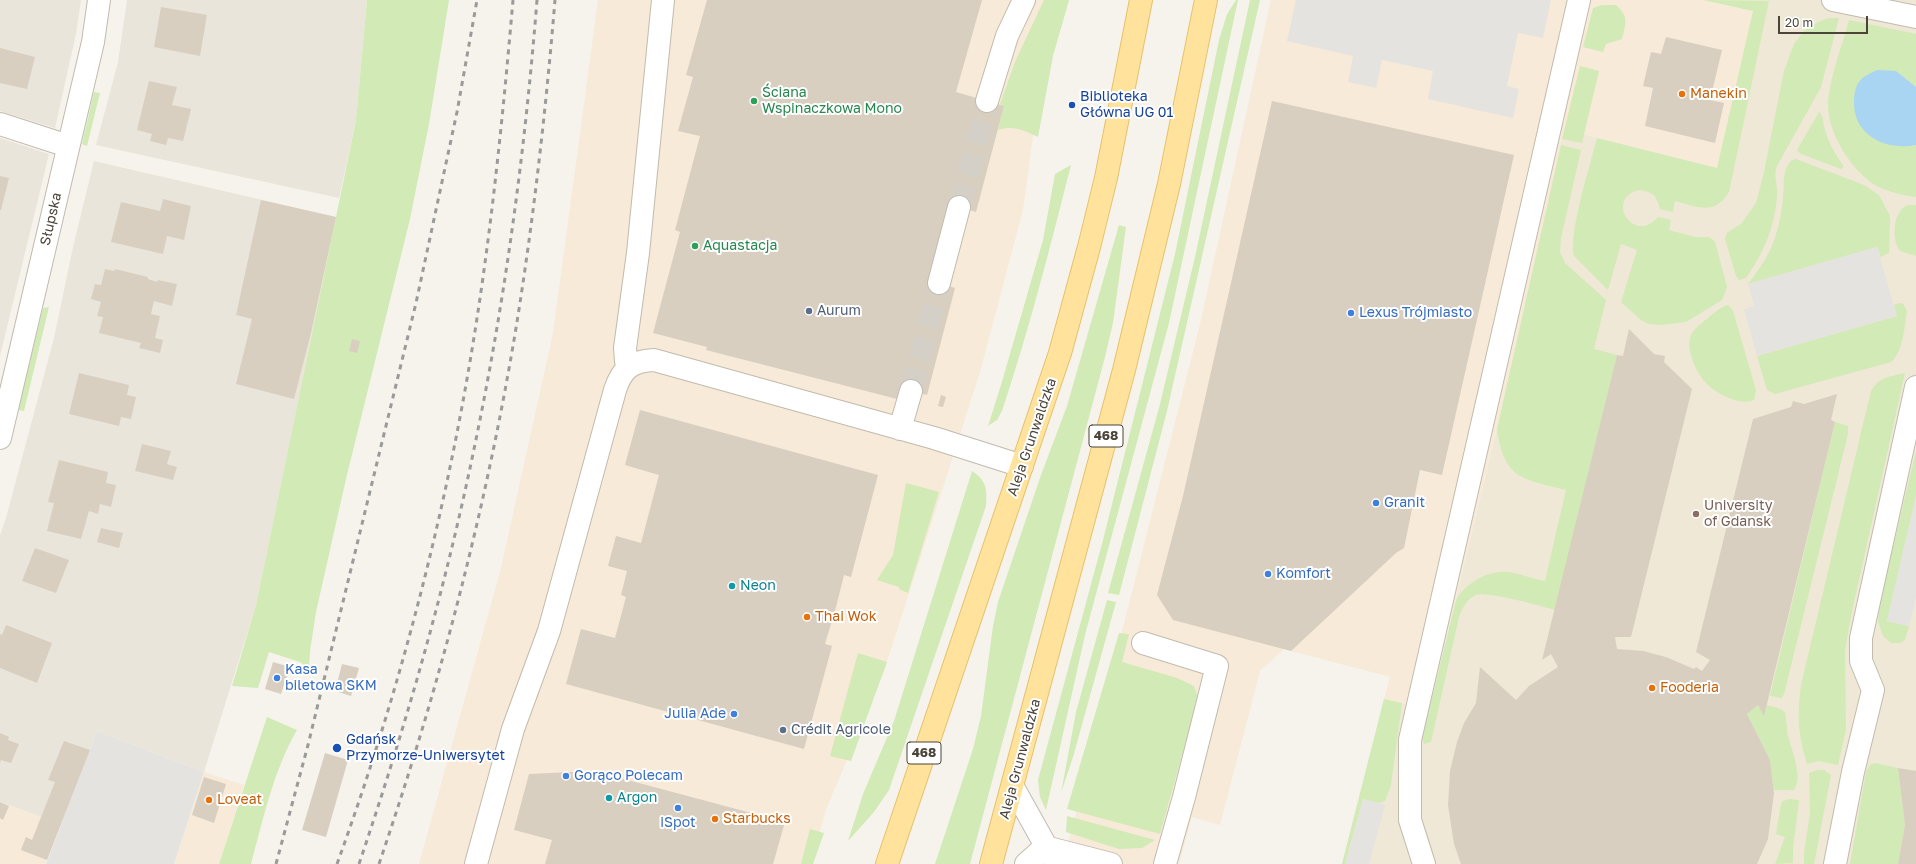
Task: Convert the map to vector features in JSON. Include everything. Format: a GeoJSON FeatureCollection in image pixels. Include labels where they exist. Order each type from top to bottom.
{"type":"FeatureCollection","features":[{"type":"Feature","properties":{"kind":"main road","name":"Aleja Grunwaldzka"},"geometry":{"type":"LineString","coordinates":[[887,864],[1060,353],[1106,178],[1141,0]]}},
{"type":"Feature","properties":{"kind":"main road","name":"Aleja Grunwaldzka"},"geometry":{"type":"LineString","coordinates":[[991,864],[1124,370],[1168,184],[1206,0]]}},
{"type":"Feature","properties":{"kind":"street","name":"Słupska"},"geometry":{"type":"LineString","coordinates":[[0,438],[93,42],[99,0]]}},
{"type":"Feature","properties":{"kind":"street"},"geometry":{"type":"LineString","coordinates":[[628,368],[626,361],[626,348],[638,253],[663,0]]}},
{"type":"Feature","properties":{"kind":"street"},"geometry":{"type":"LineString","coordinates":[[987,101],[1007,36],[1024,0]]}},
{"type":"Feature","properties":{"kind":"street"},"geometry":{"type":"LineString","coordinates":[[1424,864],[1410,820],[1410,740],[1579,0]]}},
{"type":"Feature","properties":{"kind":"street"},"geometry":{"type":"LineString","coordinates":[[1833,0],[1916,17]]}},
{"type":"Feature","properties":{"kind":"street"},"geometry":{"type":"LineString","coordinates":[[0,124],[68,146]]}},
{"type":"Feature","properties":{"kind":"street"},"geometry":{"type":"LineString","coordinates":[[939,283],[959,207]]}},
{"type":"Feature","properties":{"kind":"street"},"geometry":{"type":"LineString","coordinates":[[476,864],[512,729],[549,631],[615,390],[619,378],[628,368],[639,361],[654,360],[900,429],[1022,466]]}},
{"type":"Feature","properties":{"kind":"street"},"geometry":{"type":"LineString","coordinates":[[1835,864],[1853,772],[1873,690],[1860,661],[1861,638],[1916,387]]}},
{"type":"Feature","properties":{"kind":"street"},"geometry":{"type":"LineString","coordinates":[[900,429],[911,391]]}},
{"type":"Feature","properties":{"kind":"street"},"geometry":{"type":"LineString","coordinates":[[1143,643],[1217,666],[1184,797],[1165,864]]}},
{"type":"Feature","properties":{"kind":"street"},"geometry":{"type":"LineString","coordinates":[[1012,788],[1051,855]]}},
{"type":"Feature","properties":{"kind":"street"},"geometry":{"type":"LineString","coordinates":[[1026,864],[1051,855],[1105,863]]}},
{"type":"Feature","properties":{"kind":"shaded area"},"geometry":{"type":"Polygon","coordinates":[[[0,0],[81,0],[76,34],[55,128],[0,111],[0,0]]]}},
{"type":"Feature","properties":{"kind":"shaded area"},"geometry":{"type":"Polygon","coordinates":[[[127,0],[367,0],[356,120],[339,198],[96,145],[118,62],[127,0]]]}},
{"type":"Feature","properties":{"kind":"shaded area"},"geometry":{"type":"Polygon","coordinates":[[[598,0],[1064,0],[1034,129],[1023,210],[980,372],[884,671],[826,810],[810,864],[419,864],[501,568],[553,333],[598,0]]]}},
{"type":"Feature","properties":{"kind":"shaded area"},"geometry":{"type":"Polygon","coordinates":[[[1271,0],[1703,0],[1753,11],[1717,168],[1565,129],[1497,429],[1429,710],[1384,699],[1390,677],[1284,649],[1260,671],[1220,825],[1192,817],[1179,864],[1063,864],[1201,320],[1271,0]]]}},
{"type":"Feature","properties":{"kind":"shaded area"},"geometry":{"type":"Polygon","coordinates":[[[1296,0],[1551,0],[1543,38],[1518,33],[1507,86],[1519,89],[1513,118],[1428,99],[1433,71],[1382,60],[1376,88],[1348,82],[1353,56],[1287,41],[1296,0]]]}},
{"type":"Feature","properties":{"kind":"shaded area","name":"University of Gdansk"},"geometry":{"type":"Polygon","coordinates":[[[1703,0],[1916,0],[1916,864],[1342,864],[1384,699],[1429,710],[1497,429],[1564,129],[1717,168],[1753,11],[1703,0]]]}},
{"type":"Feature","properties":{"kind":"shaded area"},"geometry":{"type":"Polygon","coordinates":[[[0,138],[49,154],[0,356],[0,138]]]}},
{"type":"Feature","properties":{"kind":"shaded area"},"geometry":{"type":"Polygon","coordinates":[[[94,161],[336,217],[256,605],[204,772],[97,731],[61,824],[0,802],[0,535],[6,518],[54,338],[73,247],[94,161]]]}},
{"type":"Feature","properties":{"kind":"shaded area"},"geometry":{"type":"Polygon","coordinates":[[[1877,247],[1897,316],[1757,356],[1744,309],[1754,306],[1748,284],[1877,247]]]}},
{"type":"Feature","properties":{"kind":"shaded area"},"geometry":{"type":"Polygon","coordinates":[[[1916,496],[1916,597],[1909,626],[1887,621],[1916,496]]]}},
{"type":"Feature","properties":{"kind":"shaded area"},"geometry":{"type":"Polygon","coordinates":[[[97,731],[204,772],[174,864],[46,864],[97,731]]]}},
{"type":"Feature","properties":{"kind":"shaded area"},"geometry":{"type":"Polygon","coordinates":[[[204,772],[244,785],[219,864],[174,864],[204,772]]]}},
{"type":"Feature","properties":{"kind":"shaded area"},"geometry":{"type":"Polygon","coordinates":[[[1363,799],[1385,805],[1369,864],[1345,864],[1363,799]]]}},
{"type":"Feature","properties":{"kind":"shaded area"},"geometry":{"type":"Polygon","coordinates":[[[0,802],[61,824],[45,864],[0,864],[0,802]]]}},
{"type":"Feature","properties":{"kind":"green space"},"geometry":{"type":"Polygon","coordinates":[[[367,0],[449,0],[429,124],[410,219],[346,479],[316,612],[310,651],[309,669],[300,662],[269,652],[258,688],[232,686],[256,605],[356,120],[367,0]]]}},
{"type":"Feature","properties":{"kind":"green space"},"geometry":{"type":"Polygon","coordinates":[[[1044,0],[1069,0],[1053,56],[1038,137],[1014,128],[998,130],[1004,106],[1000,104],[1015,62],[1044,0]]]}},
{"type":"Feature","properties":{"kind":"green space"},"geometry":{"type":"Polygon","coordinates":[[[1236,0],[1238,0],[1169,323],[1085,635],[1046,810],[1040,797],[1038,780],[1103,540],[1175,254],[1219,40],[1227,14],[1236,0]]]}},
{"type":"Feature","properties":{"kind":"green space"},"geometry":{"type":"Polygon","coordinates":[[[1250,0],[1260,0],[1167,411],[1119,595],[1108,593],[1160,404],[1195,257],[1250,0]]]}},
{"type":"Feature","properties":{"kind":"green space"},"geometry":{"type":"Polygon","coordinates":[[[1703,0],[1769,1],[1729,192],[1723,200],[1717,204],[1705,208],[1675,201],[1673,212],[1660,209],[1654,195],[1642,190],[1633,192],[1626,198],[1623,205],[1624,212],[1633,224],[1641,226],[1649,224],[1658,217],[1671,220],[1669,230],[1695,237],[1709,237],[1715,242],[1727,287],[1722,300],[1686,322],[1661,325],[1649,324],[1641,320],[1621,302],[1637,250],[1621,244],[1608,290],[1574,256],[1574,232],[1581,198],[1597,138],[1717,168],[1753,11],[1703,0]]]}},
{"type":"Feature","properties":{"kind":"green space"},"geometry":{"type":"Polygon","coordinates":[[[1602,5],[1616,5],[1625,17],[1625,29],[1622,39],[1606,44],[1603,52],[1583,47],[1593,8],[1602,5]]]}},
{"type":"Feature","properties":{"kind":"green space"},"geometry":{"type":"Polygon","coordinates":[[[1829,18],[1839,18],[1821,87],[1777,166],[1775,173],[1777,192],[1774,219],[1763,250],[1746,278],[1739,280],[1736,276],[1725,239],[1727,233],[1742,223],[1756,203],[1764,172],[1784,71],[1794,44],[1804,31],[1818,22],[1829,18]]]}},
{"type":"Feature","properties":{"kind":"green space"},"geometry":{"type":"Polygon","coordinates":[[[1849,20],[1916,34],[1916,87],[1896,71],[1910,146],[1916,145],[1916,197],[1885,190],[1875,185],[1857,170],[1849,160],[1836,138],[1829,114],[1829,93],[1849,20]]]}},
{"type":"Feature","properties":{"kind":"green space"},"geometry":{"type":"Polygon","coordinates":[[[1580,66],[1599,71],[1582,143],[1562,139],[1580,66]]]}},
{"type":"Feature","properties":{"kind":"green space"},"geometry":{"type":"Polygon","coordinates":[[[94,92],[100,93],[87,146],[82,144],[94,92]]]}},
{"type":"Feature","properties":{"kind":"green space"},"geometry":{"type":"Polygon","coordinates":[[[1819,112],[1822,116],[1829,141],[1843,165],[1841,169],[1801,154],[1797,150],[1819,112]]]}},
{"type":"Feature","properties":{"kind":"green space"},"geometry":{"type":"Polygon","coordinates":[[[1561,145],[1581,150],[1561,238],[1560,252],[1565,263],[1606,300],[1594,349],[1617,355],[1555,610],[1483,594],[1476,595],[1467,601],[1459,617],[1431,742],[1424,744],[1422,739],[1456,600],[1474,581],[1493,573],[1510,572],[1545,581],[1566,490],[1527,479],[1510,467],[1500,446],[1497,429],[1561,145]]]}},
{"type":"Feature","properties":{"kind":"green space"},"geometry":{"type":"Polygon","coordinates":[[[1796,159],[1864,185],[1879,195],[1890,216],[1889,253],[1881,257],[1877,247],[1748,284],[1762,265],[1772,245],[1781,214],[1786,169],[1792,160],[1796,159]]]}},
{"type":"Feature","properties":{"kind":"green space"},"geometry":{"type":"Polygon","coordinates":[[[1071,165],[1039,289],[1012,381],[1002,411],[997,420],[988,426],[1043,240],[1055,174],[1071,165]]]}},
{"type":"Feature","properties":{"kind":"green space"},"geometry":{"type":"Polygon","coordinates":[[[1907,205],[1916,205],[1916,256],[1900,251],[1895,240],[1896,219],[1902,208],[1907,205]]]}},
{"type":"Feature","properties":{"kind":"green space"},"geometry":{"type":"Polygon","coordinates":[[[1119,225],[1126,227],[1113,323],[970,864],[935,864],[973,749],[981,716],[993,626],[998,602],[1041,475],[1067,406],[1119,225]]]}},
{"type":"Feature","properties":{"kind":"green space"},"geometry":{"type":"Polygon","coordinates":[[[1899,303],[1903,304],[1907,311],[1901,345],[1899,351],[1891,362],[1775,394],[1767,390],[1757,356],[1897,316],[1894,305],[1899,303]]]}},
{"type":"Feature","properties":{"kind":"green space"},"geometry":{"type":"Polygon","coordinates":[[[1728,305],[1733,311],[1756,390],[1754,400],[1736,400],[1717,392],[1703,379],[1692,360],[1689,345],[1692,333],[1717,310],[1728,305]]]}},
{"type":"Feature","properties":{"kind":"green space"},"geometry":{"type":"Polygon","coordinates":[[[49,307],[24,411],[18,410],[43,308],[49,307]]]}},
{"type":"Feature","properties":{"kind":"green space"},"geometry":{"type":"Polygon","coordinates":[[[1905,373],[1851,616],[1845,651],[1846,729],[1838,765],[1819,761],[1807,764],[1799,725],[1801,685],[1871,391],[1881,380],[1890,376],[1905,373]]]}},
{"type":"Feature","properties":{"kind":"green space"},"geometry":{"type":"Polygon","coordinates":[[[1835,422],[1848,426],[1848,434],[1784,694],[1782,698],[1770,696],[1835,422]]]}},
{"type":"Feature","properties":{"kind":"green space"},"geometry":{"type":"Polygon","coordinates":[[[1916,451],[1916,496],[1887,621],[1909,626],[1905,640],[1900,643],[1891,643],[1883,636],[1878,621],[1880,602],[1916,451]]]}},
{"type":"Feature","properties":{"kind":"green space"},"geometry":{"type":"Polygon","coordinates":[[[972,471],[981,478],[985,486],[986,506],[889,790],[874,812],[848,841],[863,794],[894,721],[972,471]]]}},
{"type":"Feature","properties":{"kind":"green space"},"geometry":{"type":"Polygon","coordinates":[[[906,483],[939,492],[908,593],[899,589],[899,587],[877,580],[893,555],[906,483]]]}},
{"type":"Feature","properties":{"kind":"green space"},"geometry":{"type":"Polygon","coordinates":[[[1107,600],[1116,602],[1073,757],[1061,793],[1076,712],[1107,600]]]}},
{"type":"Feature","properties":{"kind":"green space"},"geometry":{"type":"Polygon","coordinates":[[[1119,633],[1129,634],[1122,662],[1177,678],[1194,686],[1198,698],[1160,834],[1067,809],[1119,633]]]}},
{"type":"Feature","properties":{"kind":"green space"},"geometry":{"type":"Polygon","coordinates":[[[858,653],[887,662],[851,761],[830,756],[858,653]]]}},
{"type":"Feature","properties":{"kind":"green space"},"geometry":{"type":"Polygon","coordinates":[[[1384,699],[1402,703],[1391,785],[1385,801],[1379,803],[1363,799],[1345,864],[1342,864],[1384,699]]]}},
{"type":"Feature","properties":{"kind":"green space"},"geometry":{"type":"Polygon","coordinates":[[[1758,705],[1764,715],[1767,705],[1781,709],[1785,713],[1787,732],[1798,777],[1794,790],[1774,790],[1770,760],[1747,714],[1758,705]]]}},
{"type":"Feature","properties":{"kind":"green space"},"geometry":{"type":"Polygon","coordinates":[[[267,717],[297,730],[282,761],[276,778],[251,864],[219,864],[267,717]]]}},
{"type":"Feature","properties":{"kind":"green space"},"geometry":{"type":"Polygon","coordinates":[[[1875,763],[1898,768],[1905,825],[1898,864],[1850,864],[1866,772],[1870,765],[1875,763]]]}},
{"type":"Feature","properties":{"kind":"green space"},"geometry":{"type":"Polygon","coordinates":[[[1824,770],[1831,775],[1814,864],[1804,864],[1804,853],[1810,813],[1809,773],[1824,770]]]}},
{"type":"Feature","properties":{"kind":"green space"},"geometry":{"type":"Polygon","coordinates":[[[1790,799],[1799,800],[1793,849],[1793,863],[1775,864],[1785,837],[1776,834],[1781,804],[1783,801],[1790,799]]]}},
{"type":"Feature","properties":{"kind":"green space"},"geometry":{"type":"Polygon","coordinates":[[[1067,816],[1155,840],[1142,848],[1119,849],[1066,832],[1067,816]]]}},
{"type":"Feature","properties":{"kind":"green space"},"geometry":{"type":"Polygon","coordinates":[[[810,829],[824,833],[813,864],[801,864],[810,829]]]}},
{"type":"Feature","properties":{"kind":"water"},"geometry":{"type":"Polygon","coordinates":[[[1877,70],[1896,71],[1916,87],[1916,145],[1894,146],[1874,139],[1866,132],[1855,115],[1854,103],[1858,84],[1867,75],[1877,70]]]}},
{"type":"Feature","properties":{"kind":"building"},"geometry":{"type":"Polygon","coordinates":[[[707,0],[982,0],[956,92],[1004,106],[976,212],[953,205],[939,283],[955,288],[927,395],[911,391],[901,400],[706,350],[707,347],[653,333],[680,232],[675,230],[700,136],[678,131],[693,77],[686,75],[707,0]]]}},
{"type":"Feature","properties":{"kind":"building"},"geometry":{"type":"Polygon","coordinates":[[[161,7],[207,15],[200,56],[154,47],[161,7]]]}},
{"type":"Feature","properties":{"kind":"building","name":"Manekin"},"geometry":{"type":"Polygon","coordinates":[[[1666,37],[1722,50],[1710,100],[1724,103],[1715,143],[1645,126],[1653,88],[1643,86],[1651,52],[1661,54],[1666,37]]]}},
{"type":"Feature","properties":{"kind":"building"},"geometry":{"type":"Polygon","coordinates":[[[0,48],[35,57],[27,89],[0,83],[0,48]]]}},
{"type":"Feature","properties":{"kind":"building"},"geometry":{"type":"Polygon","coordinates":[[[149,81],[177,87],[172,105],[191,109],[183,141],[168,138],[166,145],[150,141],[152,134],[137,130],[149,81]]]}},
{"type":"Feature","properties":{"kind":"building","name":"Lexus Trójmiasto"},"geometry":{"type":"Polygon","coordinates":[[[1272,101],[1514,155],[1442,475],[1420,470],[1404,548],[1396,553],[1291,651],[1173,620],[1157,595],[1183,496],[1272,101]]]}},
{"type":"Feature","properties":{"kind":"building"},"geometry":{"type":"Polygon","coordinates":[[[0,176],[9,178],[1,210],[0,210],[0,176]]]}},
{"type":"Feature","properties":{"kind":"building"},"geometry":{"type":"Polygon","coordinates":[[[163,199],[191,206],[184,240],[167,236],[163,254],[111,242],[121,202],[160,211],[163,199]]]}},
{"type":"Feature","properties":{"kind":"building"},"geometry":{"type":"Polygon","coordinates":[[[261,200],[336,217],[311,333],[294,399],[236,384],[252,319],[236,315],[261,200]]]}},
{"type":"Feature","properties":{"kind":"building"},"geometry":{"type":"Polygon","coordinates":[[[105,269],[114,271],[115,269],[148,277],[148,279],[157,282],[158,280],[177,284],[172,306],[154,301],[151,314],[160,316],[155,338],[163,340],[160,353],[139,348],[141,343],[99,333],[103,317],[97,316],[101,302],[91,299],[95,284],[101,285],[105,269]]]}},
{"type":"Feature","properties":{"kind":"building"},"geometry":{"type":"Polygon","coordinates":[[[1629,329],[1654,354],[1665,356],[1664,362],[1692,389],[1631,637],[1615,637],[1617,649],[1643,651],[1666,657],[1694,669],[1696,667],[1702,671],[1710,660],[1696,652],[1753,419],[1791,407],[1793,401],[1804,404],[1837,394],[1831,420],[1835,422],[1764,716],[1758,705],[1747,714],[1770,760],[1774,793],[1768,839],[1757,864],[1461,864],[1454,844],[1448,805],[1450,771],[1457,742],[1464,723],[1476,703],[1480,667],[1516,700],[1529,686],[1558,667],[1551,654],[1542,660],[1617,355],[1623,356],[1629,329]]]}},
{"type":"Feature","properties":{"kind":"building"},"geometry":{"type":"Polygon","coordinates":[[[352,339],[360,341],[357,353],[349,351],[352,339]]]}},
{"type":"Feature","properties":{"kind":"building"},"geometry":{"type":"Polygon","coordinates":[[[79,373],[129,385],[127,395],[136,397],[131,419],[121,417],[119,426],[69,414],[79,373]]]}},
{"type":"Feature","properties":{"kind":"building"},"geometry":{"type":"Polygon","coordinates":[[[941,395],[946,397],[943,407],[938,406],[941,395]]]}},
{"type":"Feature","properties":{"kind":"building","name":"Neon"},"geometry":{"type":"Polygon","coordinates":[[[640,410],[878,475],[851,577],[844,575],[825,644],[832,646],[804,749],[566,684],[581,629],[615,638],[626,597],[621,595],[627,571],[608,566],[616,536],[641,543],[659,475],[625,465],[640,410]]]}},
{"type":"Feature","properties":{"kind":"building"},"geometry":{"type":"Polygon","coordinates":[[[142,444],[171,451],[167,464],[177,467],[173,480],[135,471],[142,444]]]}},
{"type":"Feature","properties":{"kind":"building"},"geometry":{"type":"Polygon","coordinates":[[[59,460],[108,472],[106,483],[116,485],[111,507],[100,504],[98,514],[89,511],[81,539],[47,531],[54,503],[48,502],[59,460]]]}},
{"type":"Feature","properties":{"kind":"building"},"geometry":{"type":"Polygon","coordinates":[[[101,528],[123,533],[119,548],[97,542],[101,528]]]}},
{"type":"Feature","properties":{"kind":"building"},"geometry":{"type":"Polygon","coordinates":[[[35,548],[69,560],[56,593],[22,581],[35,548]]]}},
{"type":"Feature","properties":{"kind":"building"},"geometry":{"type":"Polygon","coordinates":[[[6,625],[52,643],[37,683],[0,668],[0,634],[2,635],[6,625]]]}},
{"type":"Feature","properties":{"kind":"building","name":"Kasa biletowa SKM"},"geometry":{"type":"Polygon","coordinates":[[[273,662],[290,667],[281,694],[265,689],[273,662]]]}},
{"type":"Feature","properties":{"kind":"building"},"geometry":{"type":"Polygon","coordinates":[[[342,664],[359,668],[351,696],[335,691],[342,664]]]}},
{"type":"Feature","properties":{"kind":"building"},"geometry":{"type":"Polygon","coordinates":[[[0,733],[9,737],[8,740],[19,744],[11,763],[1,760],[0,763],[0,733]]]}},
{"type":"Feature","properties":{"kind":"building"},"geometry":{"type":"Polygon","coordinates":[[[64,741],[90,750],[47,860],[21,850],[26,837],[32,840],[55,782],[48,780],[64,741]]]}},
{"type":"Feature","properties":{"kind":"building"},"geometry":{"type":"Polygon","coordinates":[[[325,753],[348,760],[326,837],[302,830],[325,753]]]}},
{"type":"Feature","properties":{"kind":"building"},"geometry":{"type":"Polygon","coordinates":[[[1898,768],[1916,771],[1916,864],[1898,864],[1905,825],[1898,768]]]}},
{"type":"Feature","properties":{"kind":"building","name":"Argon"},"geometry":{"type":"Polygon","coordinates":[[[594,771],[785,822],[773,864],[545,864],[552,840],[514,830],[529,774],[594,771]]]}},
{"type":"Feature","properties":{"kind":"building","name":"Loveat"},"geometry":{"type":"Polygon","coordinates":[[[204,777],[226,784],[214,823],[192,815],[204,777]]]}},
{"type":"Feature","properties":{"kind":"building"},"geometry":{"type":"Polygon","coordinates":[[[0,802],[9,806],[3,820],[0,818],[0,802]]]}},
{"type":"Feature","properties":{"kind":"tunnel"},"geometry":{"type":"LineString","coordinates":[[959,207],[987,101]]}},
{"type":"Feature","properties":{"kind":"tunnel"},"geometry":{"type":"LineString","coordinates":[[911,391],[939,283]]}},
{"type":"Feature","properties":{"kind":"railway"},"geometry":{"type":"LineString","coordinates":[[276,864],[308,745],[416,303],[457,112],[477,0]]}},
{"type":"Feature","properties":{"kind":"railway"},"geometry":{"type":"LineString","coordinates":[[337,864],[358,805],[396,685],[428,564],[455,441],[467,379],[482,285],[499,143],[513,0]]}},
{"type":"Feature","properties":{"kind":"railway"},"geometry":{"type":"LineString","coordinates":[[359,864],[392,762],[423,658],[463,502],[474,449],[495,338],[513,226],[537,0]]}},
{"type":"Feature","properties":{"kind":"railway"},"geometry":{"type":"LineString","coordinates":[[379,864],[422,731],[441,664],[476,528],[491,460],[505,391],[529,242],[544,121],[555,0]]}},
{"type":"Feature","properties":{"kind":"place","name":"Manekin"},"geometry":{"type":"Point","coordinates":[1682,94]}},
{"type":"Feature","properties":{"kind":"place","name":"Ściana Wspinaczkowa Mono"},"geometry":{"type":"Point","coordinates":[754,101]}},
{"type":"Feature","properties":{"kind":"place","name":"Biblioteka Główna UG 01"},"geometry":{"type":"Point","coordinates":[1072,105]}},
{"type":"Feature","properties":{"kind":"place","name":"Aquastacja"},"geometry":{"type":"Point","coordinates":[695,246]}},
{"type":"Feature","properties":{"kind":"place","name":"Aurum"},"geometry":{"type":"Point","coordinates":[809,311]}},
{"type":"Feature","properties":{"kind":"place","name":"Lexus Trójmiasto"},"geometry":{"type":"Point","coordinates":[1351,313]}},
{"type":"Feature","properties":{"kind":"place","name":"Granit"},"geometry":{"type":"Point","coordinates":[1376,503]}},
{"type":"Feature","properties":{"kind":"place","name":"University of Gdansk"},"geometry":{"type":"Point","coordinates":[1696,514]}},
{"type":"Feature","properties":{"kind":"place","name":"Komfort"},"geometry":{"type":"Point","coordinates":[1268,574]}},
{"type":"Feature","properties":{"kind":"place","name":"Neon"},"geometry":{"type":"Point","coordinates":[732,586]}},
{"type":"Feature","properties":{"kind":"place","name":"Thai Wok"},"geometry":{"type":"Point","coordinates":[807,617]}},
{"type":"Feature","properties":{"kind":"place","name":"Kasa biletowa SKM"},"geometry":{"type":"Point","coordinates":[277,678]}},
{"type":"Feature","properties":{"kind":"place","name":"Fooderia"},"geometry":{"type":"Point","coordinates":[1652,688]}},
{"type":"Feature","properties":{"kind":"place","name":"Julia Ade"},"geometry":{"type":"Point","coordinates":[734,714]}},
{"type":"Feature","properties":{"kind":"place","name":"Crédit Agricole"},"geometry":{"type":"Point","coordinates":[783,730]}},
{"type":"Feature","properties":{"kind":"place","name":"Gdańsk Przymorze-Uniwersytet"},"geometry":{"type":"Point","coordinates":[337,748]}},
{"type":"Feature","properties":{"kind":"place","name":"Gorąco Polecam"},"geometry":{"type":"Point","coordinates":[566,776]}},
{"type":"Feature","properties":{"kind":"place","name":"Argon"},"geometry":{"type":"Point","coordinates":[609,798]}},
{"type":"Feature","properties":{"kind":"place","name":"Loveat"},"geometry":{"type":"Point","coordinates":[209,800]}},
{"type":"Feature","properties":{"kind":"place","name":"iSpot"},"geometry":{"type":"Point","coordinates":[678,808]}},
{"type":"Feature","properties":{"kind":"place","name":"Starbucks"},"geometry":{"type":"Point","coordinates":[715,819]}}]}
